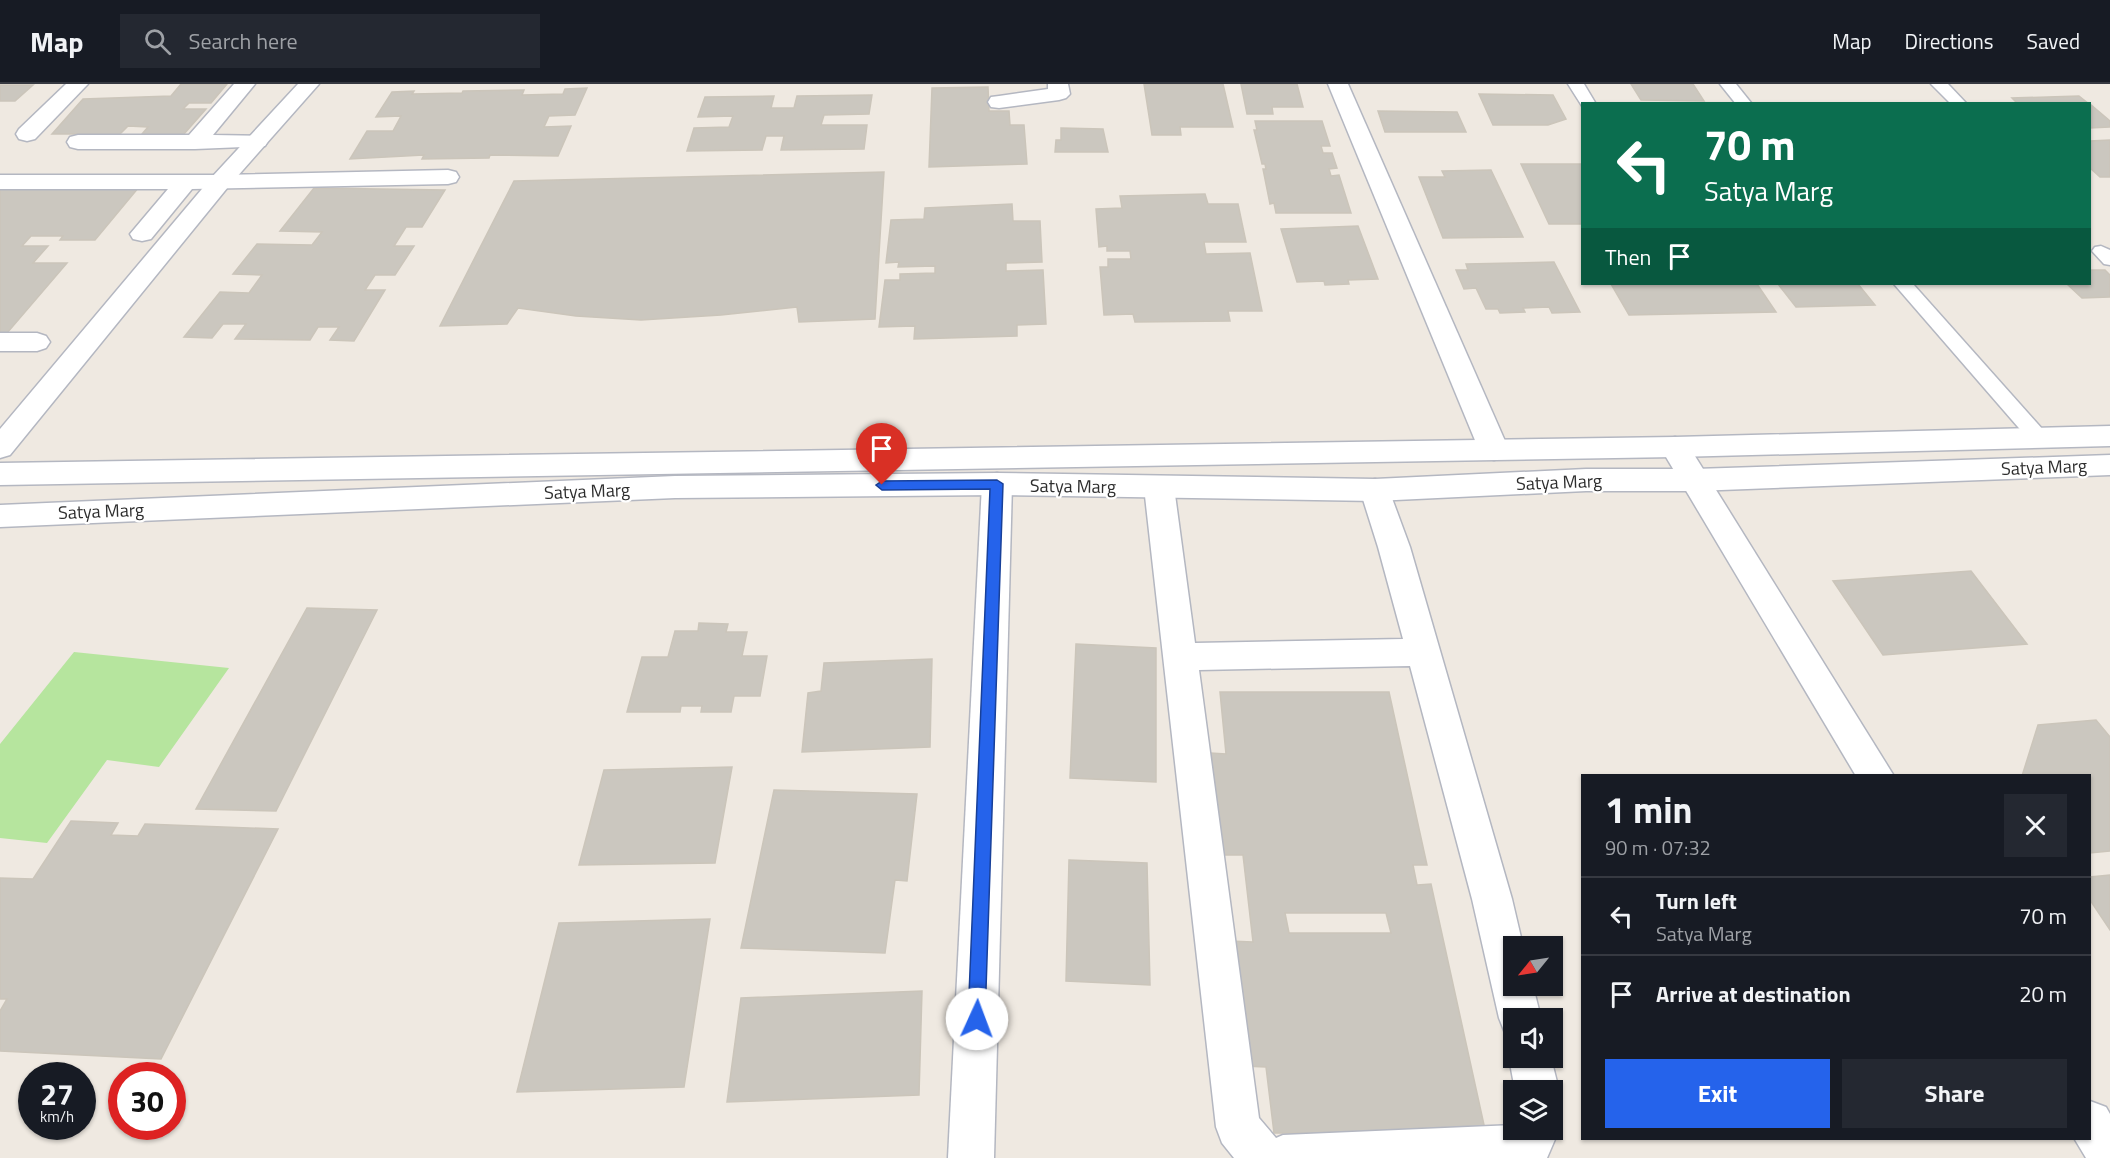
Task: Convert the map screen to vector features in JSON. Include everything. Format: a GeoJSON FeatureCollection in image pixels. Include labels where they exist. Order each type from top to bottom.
{"type":"FeatureCollection","features":[{"type":"Feature","properties":{"kind":"street"},"geometry":{"type":"LineString","coordinates":[[27,134],[78,84]]}},
{"type":"Feature","properties":{"kind":"street"},"geometry":{"type":"LineString","coordinates":[[195,142],[245,84]]}},
{"type":"Feature","properties":{"kind":"street"},"geometry":{"type":"LineString","coordinates":[[0,448],[220,182],[309,84]]}},
{"type":"Feature","properties":{"kind":"street"},"geometry":{"type":"LineString","coordinates":[[999,102],[1059,94],[1058,84]]}},
{"type":"Feature","properties":{"kind":"street"},"geometry":{"type":"LineString","coordinates":[[1338,84],[1494,450]]}},
{"type":"Feature","properties":{"kind":"street"},"geometry":{"type":"LineString","coordinates":[[78,142],[257,141]]}},
{"type":"Feature","properties":{"kind":"street"},"geometry":{"type":"LineString","coordinates":[[0,182],[220,182],[448,177]]}},
{"type":"Feature","properties":{"kind":"street"},"geometry":{"type":"LineString","coordinates":[[142,234],[186,182]]}},
{"type":"Feature","properties":{"kind":"street"},"geometry":{"type":"LineString","coordinates":[[0,342],[37,342]]}},
{"type":"Feature","properties":{"kind":"street","name":"Satya Marg"},"geometry":{"type":"LineString","coordinates":[[0,474],[1675,447],[2110,436]]}},
{"type":"Feature","properties":{"kind":"street"},"geometry":{"type":"LineString","coordinates":[[1675,447],[1875,774]]}},
{"type":"Feature","properties":{"kind":"street","name":"Satya Marg"},"geometry":{"type":"LineString","coordinates":[[0,516],[675,487],[997,484],[1375,490],[1586,480],[1695,480],[2110,465]]}},
{"type":"Feature","properties":{"kind":"street"},"geometry":{"type":"LineString","coordinates":[[971,1158],[997,484]]}},
{"type":"Feature","properties":{"kind":"street"},"geometry":{"type":"LineString","coordinates":[[1159,487],[1238,1126],[1263,1158]]}},
{"type":"Feature","properties":{"kind":"street"},"geometry":{"type":"LineString","coordinates":[[1375,490],[1492,899],[1518,1008]]}},
{"type":"Feature","properties":{"kind":"street"},"geometry":{"type":"LineString","coordinates":[[1180,657],[1423,652]]}},
{"type":"Feature","properties":{"kind":"street"},"geometry":{"type":"LineString","coordinates":[[2091,1125],[2110,1156]]}},
{"type":"Feature","properties":{"kind":"street"},"geometry":{"type":"LineString","coordinates":[[1283,1158],[1529,1147],[1532,1140]]}},
{"type":"Feature","properties":{"kind":"lane"},"geometry":{"type":"LineString","coordinates":[[1576,84],[1588,102]]}},
{"type":"Feature","properties":{"kind":"lane"},"geometry":{"type":"LineString","coordinates":[[1728,84],[1743,102]]}},
{"type":"Feature","properties":{"kind":"lane"},"geometry":{"type":"LineString","coordinates":[[1939,84],[1958,102]]}},
{"type":"Feature","properties":{"kind":"lane"},"geometry":{"type":"LineString","coordinates":[[1904,285],[2038,437]]}},
{"type":"Feature","properties":{"kind":"green space"},"geometry":{"type":"Polygon","coordinates":[[[74,652],[229,668],[159,767],[107,760],[47,843],[0,838],[0,744],[74,652]]]}},
{"type":"Feature","properties":{"kind":"building"},"geometry":{"type":"Polygon","coordinates":[[[181,84],[227,84],[211,103],[189,103],[183,109],[206,109],[184,134],[142,134],[148,127],[128,126],[120,134],[52,134],[83,99],[171,96],[181,84]]]}},
{"type":"Feature","properties":{"kind":"building"},"geometry":{"type":"Polygon","coordinates":[[[1144,84],[1223,84],[1233,127],[1180,127],[1181,135],[1152,135],[1144,84]]]}},
{"type":"Feature","properties":{"kind":"building"},"geometry":{"type":"Polygon","coordinates":[[[1241,84],[1297,84],[1303,107],[1272,107],[1273,114],[1247,114],[1241,84]]]}},
{"type":"Feature","properties":{"kind":"building"},"geometry":{"type":"Polygon","coordinates":[[[1631,84],[1693,84],[1704,101],[1641,100],[1631,84]]]}},
{"type":"Feature","properties":{"kind":"building"},"geometry":{"type":"Polygon","coordinates":[[[0,85],[33,85],[15,101],[0,101],[0,85]]]}},
{"type":"Feature","properties":{"kind":"building"},"geometry":{"type":"Polygon","coordinates":[[[988,87],[989,111],[1009,111],[1010,125],[1024,125],[1027,164],[929,167],[932,88],[988,87]]]}},
{"type":"Feature","properties":{"kind":"building"},"geometry":{"type":"Polygon","coordinates":[[[587,88],[575,115],[549,116],[544,127],[571,126],[558,156],[490,155],[489,158],[422,159],[424,155],[350,159],[367,131],[393,131],[401,116],[376,117],[392,92],[414,91],[412,94],[524,90],[522,95],[563,94],[565,89],[587,88]]]}},
{"type":"Feature","properties":{"kind":"building"},"geometry":{"type":"Polygon","coordinates":[[[1479,94],[1553,95],[1566,119],[1548,125],[1493,125],[1479,94]]]}},
{"type":"Feature","properties":{"kind":"building"},"geometry":{"type":"Polygon","coordinates":[[[872,95],[869,114],[824,115],[821,125],[867,125],[864,149],[781,150],[784,136],[766,136],[762,150],[687,151],[694,128],[729,127],[733,116],[698,117],[705,97],[774,96],[771,108],[794,108],[797,96],[872,95]]]}},
{"type":"Feature","properties":{"kind":"building"},"geometry":{"type":"Polygon","coordinates":[[[2079,96],[2086,102],[2016,102],[2012,98],[2079,96]]]}},
{"type":"Feature","properties":{"kind":"building"},"geometry":{"type":"Polygon","coordinates":[[[2091,105],[2110,121],[2110,127],[2091,128],[2091,105]]]}},
{"type":"Feature","properties":{"kind":"building"},"geometry":{"type":"Polygon","coordinates":[[[1378,111],[1457,112],[1466,132],[1385,132],[1378,111]]]}},
{"type":"Feature","properties":{"kind":"building"},"geometry":{"type":"Polygon","coordinates":[[[1255,121],[1322,121],[1330,146],[1321,146],[1323,153],[1332,153],[1337,168],[1329,169],[1331,176],[1339,175],[1351,213],[1276,213],[1274,203],[1270,204],[1263,169],[1266,169],[1265,164],[1262,164],[1254,130],[1257,130],[1255,121]]]}},
{"type":"Feature","properties":{"kind":"building"},"geometry":{"type":"Polygon","coordinates":[[[1061,128],[1103,129],[1108,152],[1055,152],[1056,140],[1061,140],[1061,128]]]}},
{"type":"Feature","properties":{"kind":"building"},"geometry":{"type":"Polygon","coordinates":[[[2110,140],[2110,177],[2100,177],[2091,169],[2091,141],[2110,140]]]}},
{"type":"Feature","properties":{"kind":"building"},"geometry":{"type":"Polygon","coordinates":[[[1521,164],[1581,164],[1581,224],[1549,224],[1521,164]]]}},
{"type":"Feature","properties":{"kind":"building"},"geometry":{"type":"Polygon","coordinates":[[[1491,170],[1523,237],[1443,238],[1419,177],[1445,177],[1442,171],[1491,170]]]}},
{"type":"Feature","properties":{"kind":"building"},"geometry":{"type":"Polygon","coordinates":[[[884,172],[875,319],[799,322],[797,307],[641,320],[576,316],[518,308],[507,324],[440,326],[514,181],[884,172]]]}},
{"type":"Feature","properties":{"kind":"building"},"geometry":{"type":"Polygon","coordinates":[[[139,187],[95,240],[60,240],[63,236],[31,236],[22,246],[48,246],[33,263],[67,263],[7,333],[0,333],[0,188],[139,187]]]}},
{"type":"Feature","properties":{"kind":"building"},"geometry":{"type":"Polygon","coordinates":[[[314,188],[445,190],[422,227],[406,227],[394,246],[414,246],[395,275],[375,275],[365,290],[385,290],[354,341],[330,340],[339,327],[318,327],[310,340],[235,339],[246,324],[223,324],[212,338],[184,337],[220,292],[249,293],[262,275],[233,274],[257,244],[312,245],[322,232],[280,231],[314,188]]]}},
{"type":"Feature","properties":{"kind":"building"},"geometry":{"type":"Polygon","coordinates":[[[1205,194],[1208,204],[1238,204],[1246,242],[1204,242],[1206,254],[1250,253],[1262,311],[1228,311],[1230,321],[1135,322],[1133,314],[1104,315],[1100,267],[1108,267],[1108,259],[1131,259],[1130,251],[1107,251],[1107,246],[1099,247],[1096,209],[1122,208],[1120,196],[1205,194]]]}},
{"type":"Feature","properties":{"kind":"building"},"geometry":{"type":"Polygon","coordinates":[[[1012,204],[1013,221],[1040,221],[1042,262],[1006,263],[1006,271],[1043,270],[1046,324],[1017,325],[1017,336],[914,339],[915,326],[879,327],[885,280],[900,280],[900,274],[935,273],[935,266],[898,267],[899,262],[886,263],[891,220],[924,219],[925,208],[1012,204]]]}},
{"type":"Feature","properties":{"kind":"building"},"geometry":{"type":"Polygon","coordinates":[[[1358,226],[1378,279],[1348,280],[1349,284],[1325,285],[1324,281],[1297,282],[1281,229],[1358,226]]]}},
{"type":"Feature","properties":{"kind":"building"},"geometry":{"type":"Polygon","coordinates":[[[1554,262],[1580,312],[1552,313],[1549,307],[1523,308],[1525,312],[1500,313],[1498,309],[1486,309],[1476,288],[1464,289],[1456,270],[1468,270],[1466,264],[1554,262]]]}},
{"type":"Feature","properties":{"kind":"building"},"geometry":{"type":"Polygon","coordinates":[[[2091,270],[2105,270],[2110,275],[2110,297],[2082,298],[2068,285],[2091,285],[2091,270]]]}},
{"type":"Feature","properties":{"kind":"building"},"geometry":{"type":"Polygon","coordinates":[[[1612,285],[1758,285],[1776,312],[1629,315],[1612,285]]]}},
{"type":"Feature","properties":{"kind":"building"},"geometry":{"type":"Polygon","coordinates":[[[1779,285],[1859,285],[1875,305],[1796,307],[1779,285]]]}},
{"type":"Feature","properties":{"kind":"building"},"geometry":{"type":"Polygon","coordinates":[[[1971,571],[2027,644],[1883,655],[1833,581],[1971,571]]]}},
{"type":"Feature","properties":{"kind":"building"},"geometry":{"type":"Polygon","coordinates":[[[307,608],[377,610],[276,811],[196,809],[307,608]]]}},
{"type":"Feature","properties":{"kind":"building"},"geometry":{"type":"Polygon","coordinates":[[[699,623],[728,624],[726,632],[747,632],[742,656],[767,656],[760,696],[734,696],[731,712],[701,712],[702,706],[681,706],[680,712],[627,712],[642,657],[668,657],[675,631],[698,631],[699,623]]]}},
{"type":"Feature","properties":{"kind":"building"},"geometry":{"type":"Polygon","coordinates":[[[1076,644],[1156,648],[1156,782],[1070,778],[1076,644]]]}},
{"type":"Feature","properties":{"kind":"building"},"geometry":{"type":"Polygon","coordinates":[[[932,659],[930,747],[802,752],[808,693],[821,691],[824,663],[932,659]]]}},
{"type":"Feature","properties":{"kind":"building"},"geometry":{"type":"Polygon","coordinates":[[[1220,692],[1389,692],[1427,865],[1413,865],[1417,885],[1431,884],[1486,1134],[1274,1133],[1266,1067],[1243,1066],[1230,941],[1253,942],[1243,855],[1222,855],[1211,753],[1226,754],[1220,692]],[[1285,913],[1289,933],[1391,933],[1386,913],[1285,913]]]}},
{"type":"Feature","properties":{"kind":"building"},"geometry":{"type":"Polygon","coordinates":[[[2096,720],[2110,737],[2110,851],[2091,853],[2091,774],[2023,774],[2038,725],[2096,720]]]}},
{"type":"Feature","properties":{"kind":"building"},"geometry":{"type":"Polygon","coordinates":[[[732,767],[715,863],[579,865],[604,770],[732,767]]]}},
{"type":"Feature","properties":{"kind":"building"},"geometry":{"type":"Polygon","coordinates":[[[774,790],[917,794],[907,881],[895,880],[885,953],[741,948],[774,790]]]}},
{"type":"Feature","properties":{"kind":"building"},"geometry":{"type":"Polygon","coordinates":[[[71,821],[118,823],[111,835],[138,836],[145,824],[278,829],[161,1059],[0,1051],[0,1011],[7,999],[0,999],[0,878],[33,879],[71,821]]]}},
{"type":"Feature","properties":{"kind":"building"},"geometry":{"type":"Polygon","coordinates":[[[1069,860],[1147,863],[1150,985],[1066,981],[1069,860]]]}},
{"type":"Feature","properties":{"kind":"building"},"geometry":{"type":"Polygon","coordinates":[[[2110,875],[2110,930],[2091,902],[2091,877],[2110,875]]]}},
{"type":"Feature","properties":{"kind":"building"},"geometry":{"type":"Polygon","coordinates":[[[710,919],[684,1087],[517,1092],[559,923],[710,919]]]}},
{"type":"Feature","properties":{"kind":"building"},"geometry":{"type":"Polygon","coordinates":[[[922,991],[919,1095],[727,1102],[741,998],[922,991]]]}},
{"type":"Feature","properties":{"kind":"route"},"geometry":{"type":"LineString","coordinates":[[882,485],[997,484],[977,1019]]}}]}
